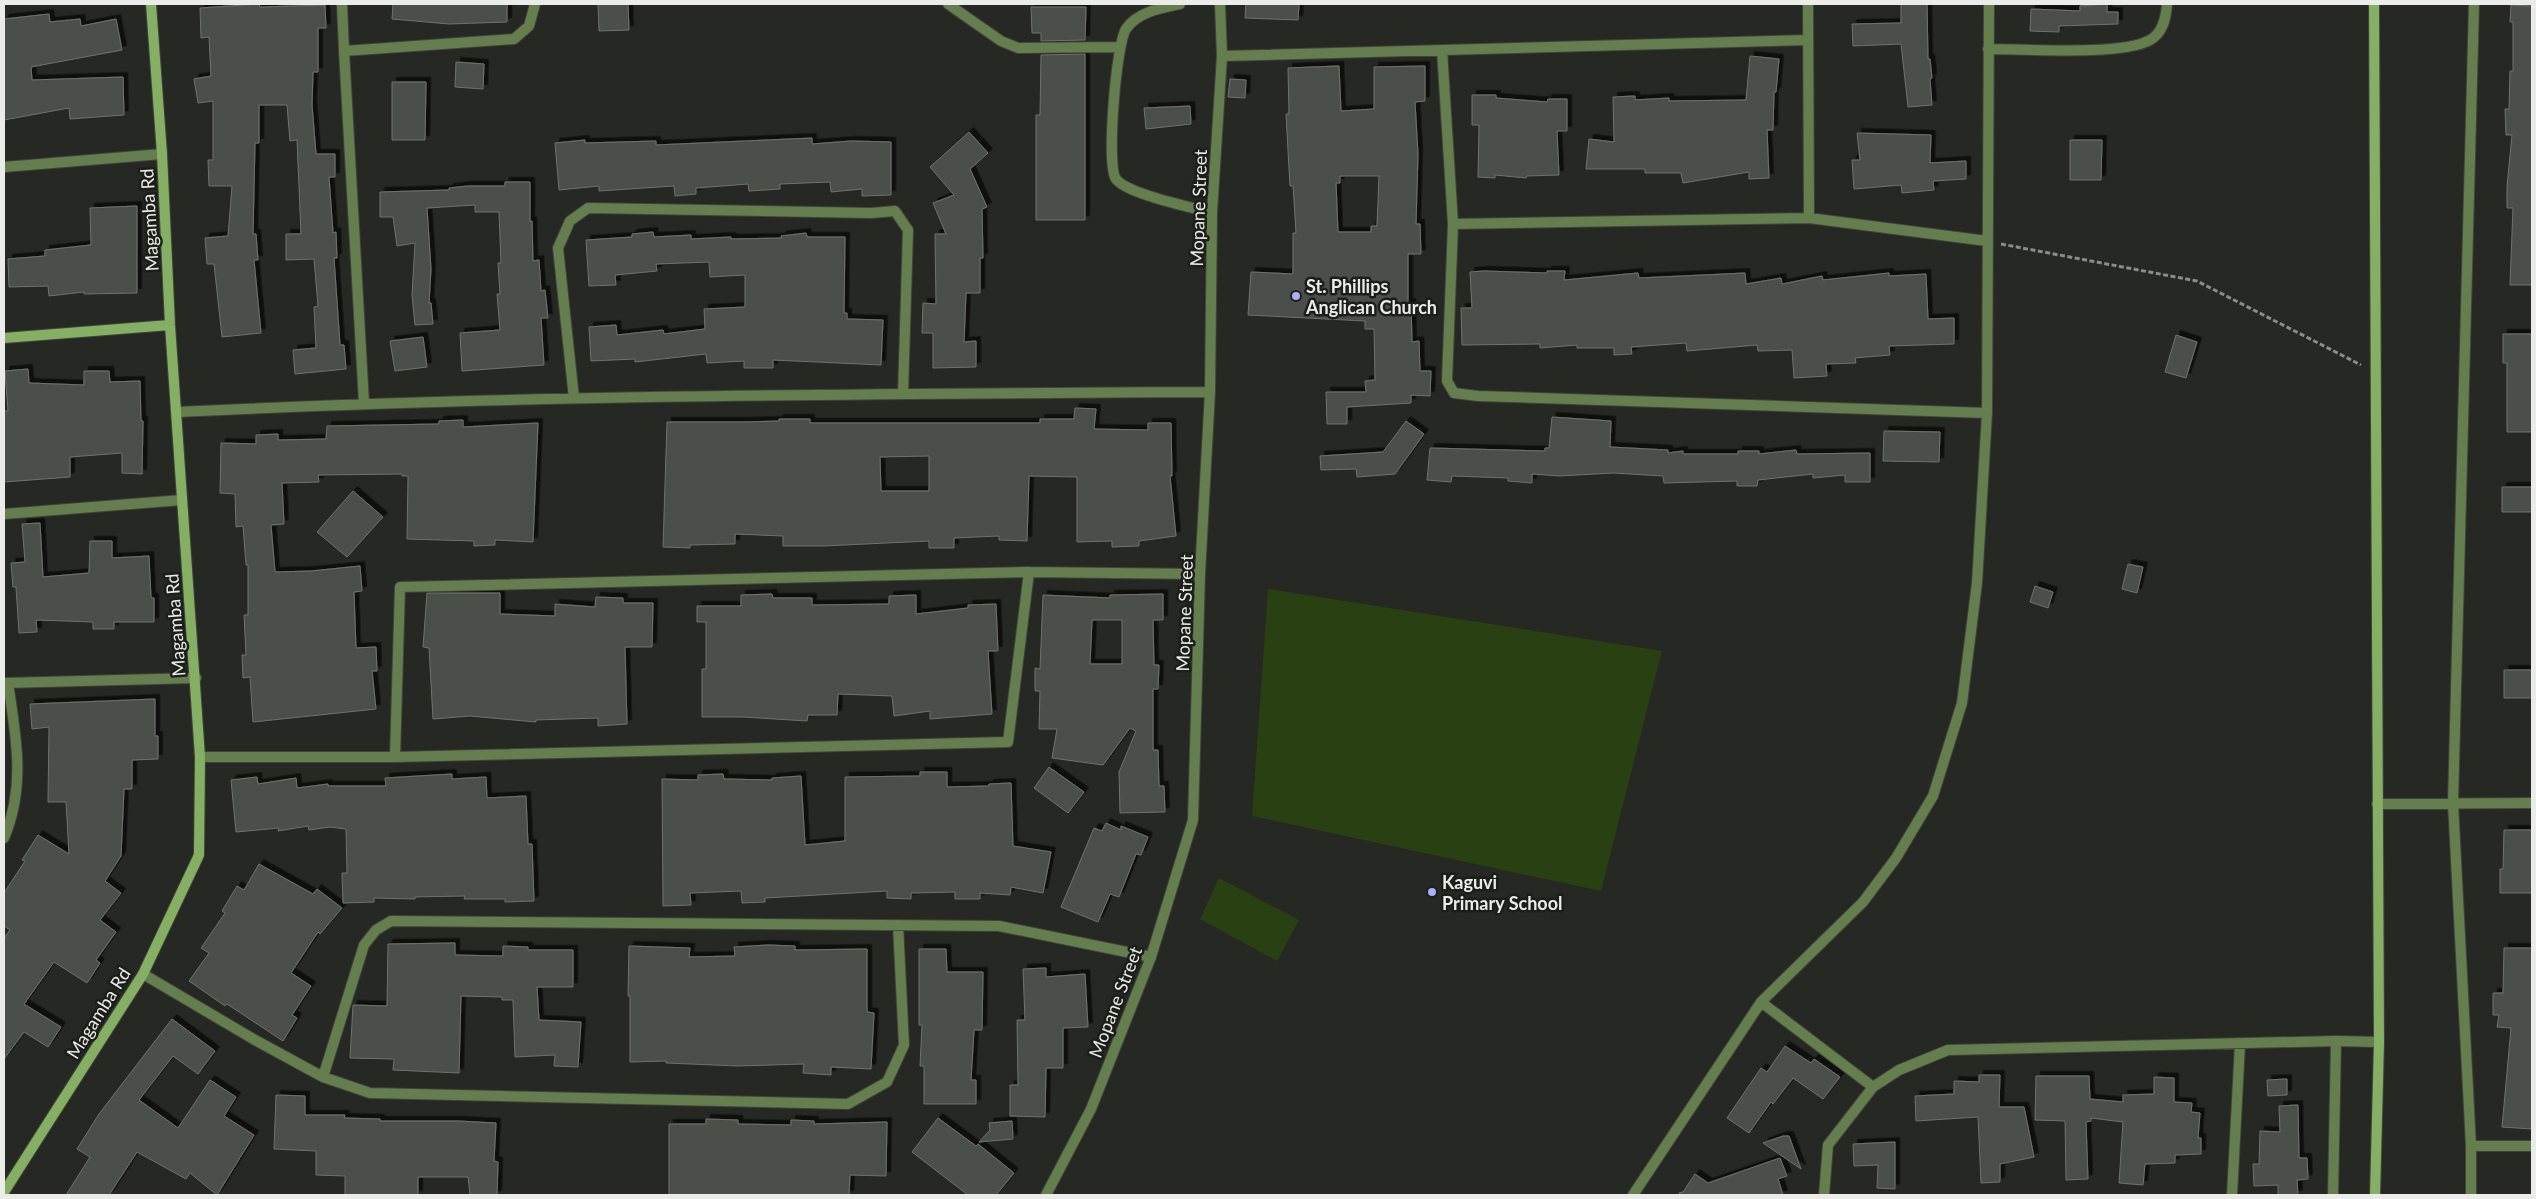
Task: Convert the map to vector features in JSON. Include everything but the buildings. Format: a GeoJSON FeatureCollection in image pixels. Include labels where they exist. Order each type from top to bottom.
{"type":"FeatureCollection","features":[{"type":"Feature","properties":{"kind":"street","name":"Magamba Rd"},"geometry":{"type":"LineString","coordinates":[[4,1192],[143,974],[198,855],[200,757],[196,678],[182,500],[178,412],[170,325],[162,154],[151,4]]}},
{"type":"Feature","properties":{"kind":"street"},"geometry":{"type":"LineString","coordinates":[[342,4],[364,403]]}},
{"type":"Feature","properties":{"kind":"street"},"geometry":{"type":"LineString","coordinates":[[344,50],[514,39],[529,26],[535,4]]}},
{"type":"Feature","properties":{"kind":"street"},"geometry":{"type":"LineString","coordinates":[[948,4],[1000,41],[1018,48],[1119,47]]}},
{"type":"Feature","properties":{"kind":"street"},"geometry":{"type":"LineString","coordinates":[[1180,4],[1149,11],[1126,28],[1119,47],[1112,167],[1116,179],[1132,190],[1212,213]]}},
{"type":"Feature","properties":{"kind":"street","name":"Mopane Street"},"geometry":{"type":"LineString","coordinates":[[1046,1195],[1091,1109],[1151,957],[1193,820],[1200,574],[1210,392],[1212,213],[1222,56],[1220,4]]}},
{"type":"Feature","properties":{"kind":"street"},"geometry":{"type":"LineString","coordinates":[[1808,4],[1809,218]]}},
{"type":"Feature","properties":{"kind":"street"},"geometry":{"type":"LineString","coordinates":[[1633,1195],[1761,1002],[1863,902],[1896,858],[1933,796],[1962,703],[1977,583],[1987,413],[1989,4]]}},
{"type":"Feature","properties":{"kind":"street"},"geometry":{"type":"LineString","coordinates":[[1988,49],[2123,49],[2150,40],[2162,29],[2167,4]]}},
{"type":"Feature","properties":{"kind":"street"},"geometry":{"type":"LineString","coordinates":[[2374,4],[2379,1042],[2375,1195]]}},
{"type":"Feature","properties":{"kind":"street"},"geometry":{"type":"LineString","coordinates":[[2471,1195],[2471,1146],[2452,804],[2474,4]]}},
{"type":"Feature","properties":{"kind":"street"},"geometry":{"type":"LineString","coordinates":[[1222,56],[1808,40]]}},
{"type":"Feature","properties":{"kind":"street"},"geometry":{"type":"LineString","coordinates":[[1442,50],[1453,224],[1447,381],[1454,393],[1478,396],[1987,413]]}},
{"type":"Feature","properties":{"kind":"street"},"geometry":{"type":"LineString","coordinates":[[4,166],[162,154]]}},
{"type":"Feature","properties":{"kind":"street"},"geometry":{"type":"LineString","coordinates":[[574,398],[558,248],[570,221],[588,208],[871,213],[895,211],[908,230],[903,394]]}},
{"type":"Feature","properties":{"kind":"street"},"geometry":{"type":"LineString","coordinates":[[1453,224],[1809,218],[1987,241]]}},
{"type":"Feature","properties":{"kind":"street"},"geometry":{"type":"LineString","coordinates":[[4,338],[170,325]]}},
{"type":"Feature","properties":{"kind":"street"},"geometry":{"type":"LineString","coordinates":[[178,412],[364,403],[574,398],[1210,392]]}},
{"type":"Feature","properties":{"kind":"street"},"geometry":{"type":"LineString","coordinates":[[4,514],[182,500]]}},
{"type":"Feature","properties":{"kind":"street"},"geometry":{"type":"LineString","coordinates":[[395,758],[400,587],[1028,572],[1200,574]]}},
{"type":"Feature","properties":{"kind":"street"},"geometry":{"type":"LineString","coordinates":[[200,757],[395,758],[1008,742],[1028,572]]}},
{"type":"Feature","properties":{"kind":"street"},"geometry":{"type":"LineString","coordinates":[[4,838],[14,814],[18,753],[6,683],[196,678]]}},
{"type":"Feature","properties":{"kind":"street"},"geometry":{"type":"LineString","coordinates":[[2377,804],[2532,804]]}},
{"type":"Feature","properties":{"kind":"street"},"geometry":{"type":"LineString","coordinates":[[323,1077],[364,945],[376,930],[391,921],[999,926],[1151,957]]}},
{"type":"Feature","properties":{"kind":"street"},"geometry":{"type":"LineString","coordinates":[[143,974],[255,1040],[323,1077],[370,1094],[848,1104],[887,1082],[904,1045],[898,925]]}},
{"type":"Feature","properties":{"kind":"street"},"geometry":{"type":"LineString","coordinates":[[1761,1002],[1872,1086]]}},
{"type":"Feature","properties":{"kind":"street"},"geometry":{"type":"LineString","coordinates":[[1824,1195],[1828,1144],[1872,1086],[1899,1070],[1948,1050],[2336,1041],[2379,1042]]}},
{"type":"Feature","properties":{"kind":"street"},"geometry":{"type":"LineString","coordinates":[[2333,1195],[2336,1041]]}},
{"type":"Feature","properties":{"kind":"street"},"geometry":{"type":"LineString","coordinates":[[2232,1195],[2240,1044]]}},
{"type":"Feature","properties":{"kind":"street"},"geometry":{"type":"LineString","coordinates":[[2471,1146],[2532,1146]]}},
{"type":"Feature","properties":{"kind":"path"},"geometry":{"type":"LineString","coordinates":[[1987,241],[2197,281],[2377,373]]}},
{"type":"Feature","properties":{"kind":"green space"},"geometry":{"type":"Polygon","coordinates":[[[1268,589],[1662,651],[1601,891],[1252,816],[1268,589]]]}},
{"type":"Feature","properties":{"kind":"green space"},"geometry":{"type":"Polygon","coordinates":[[[1219,878],[1299,920],[1277,961],[1200,919],[1219,878]]]}},
{"type":"Feature","properties":{"kind":"place","name":"St. Phillips Anglican Church"},"geometry":{"type":"Point","coordinates":[1296,296]}},
{"type":"Feature","properties":{"kind":"place","name":"Kaguvi Primary School"},"geometry":{"type":"Point","coordinates":[1432,892]}}]}
